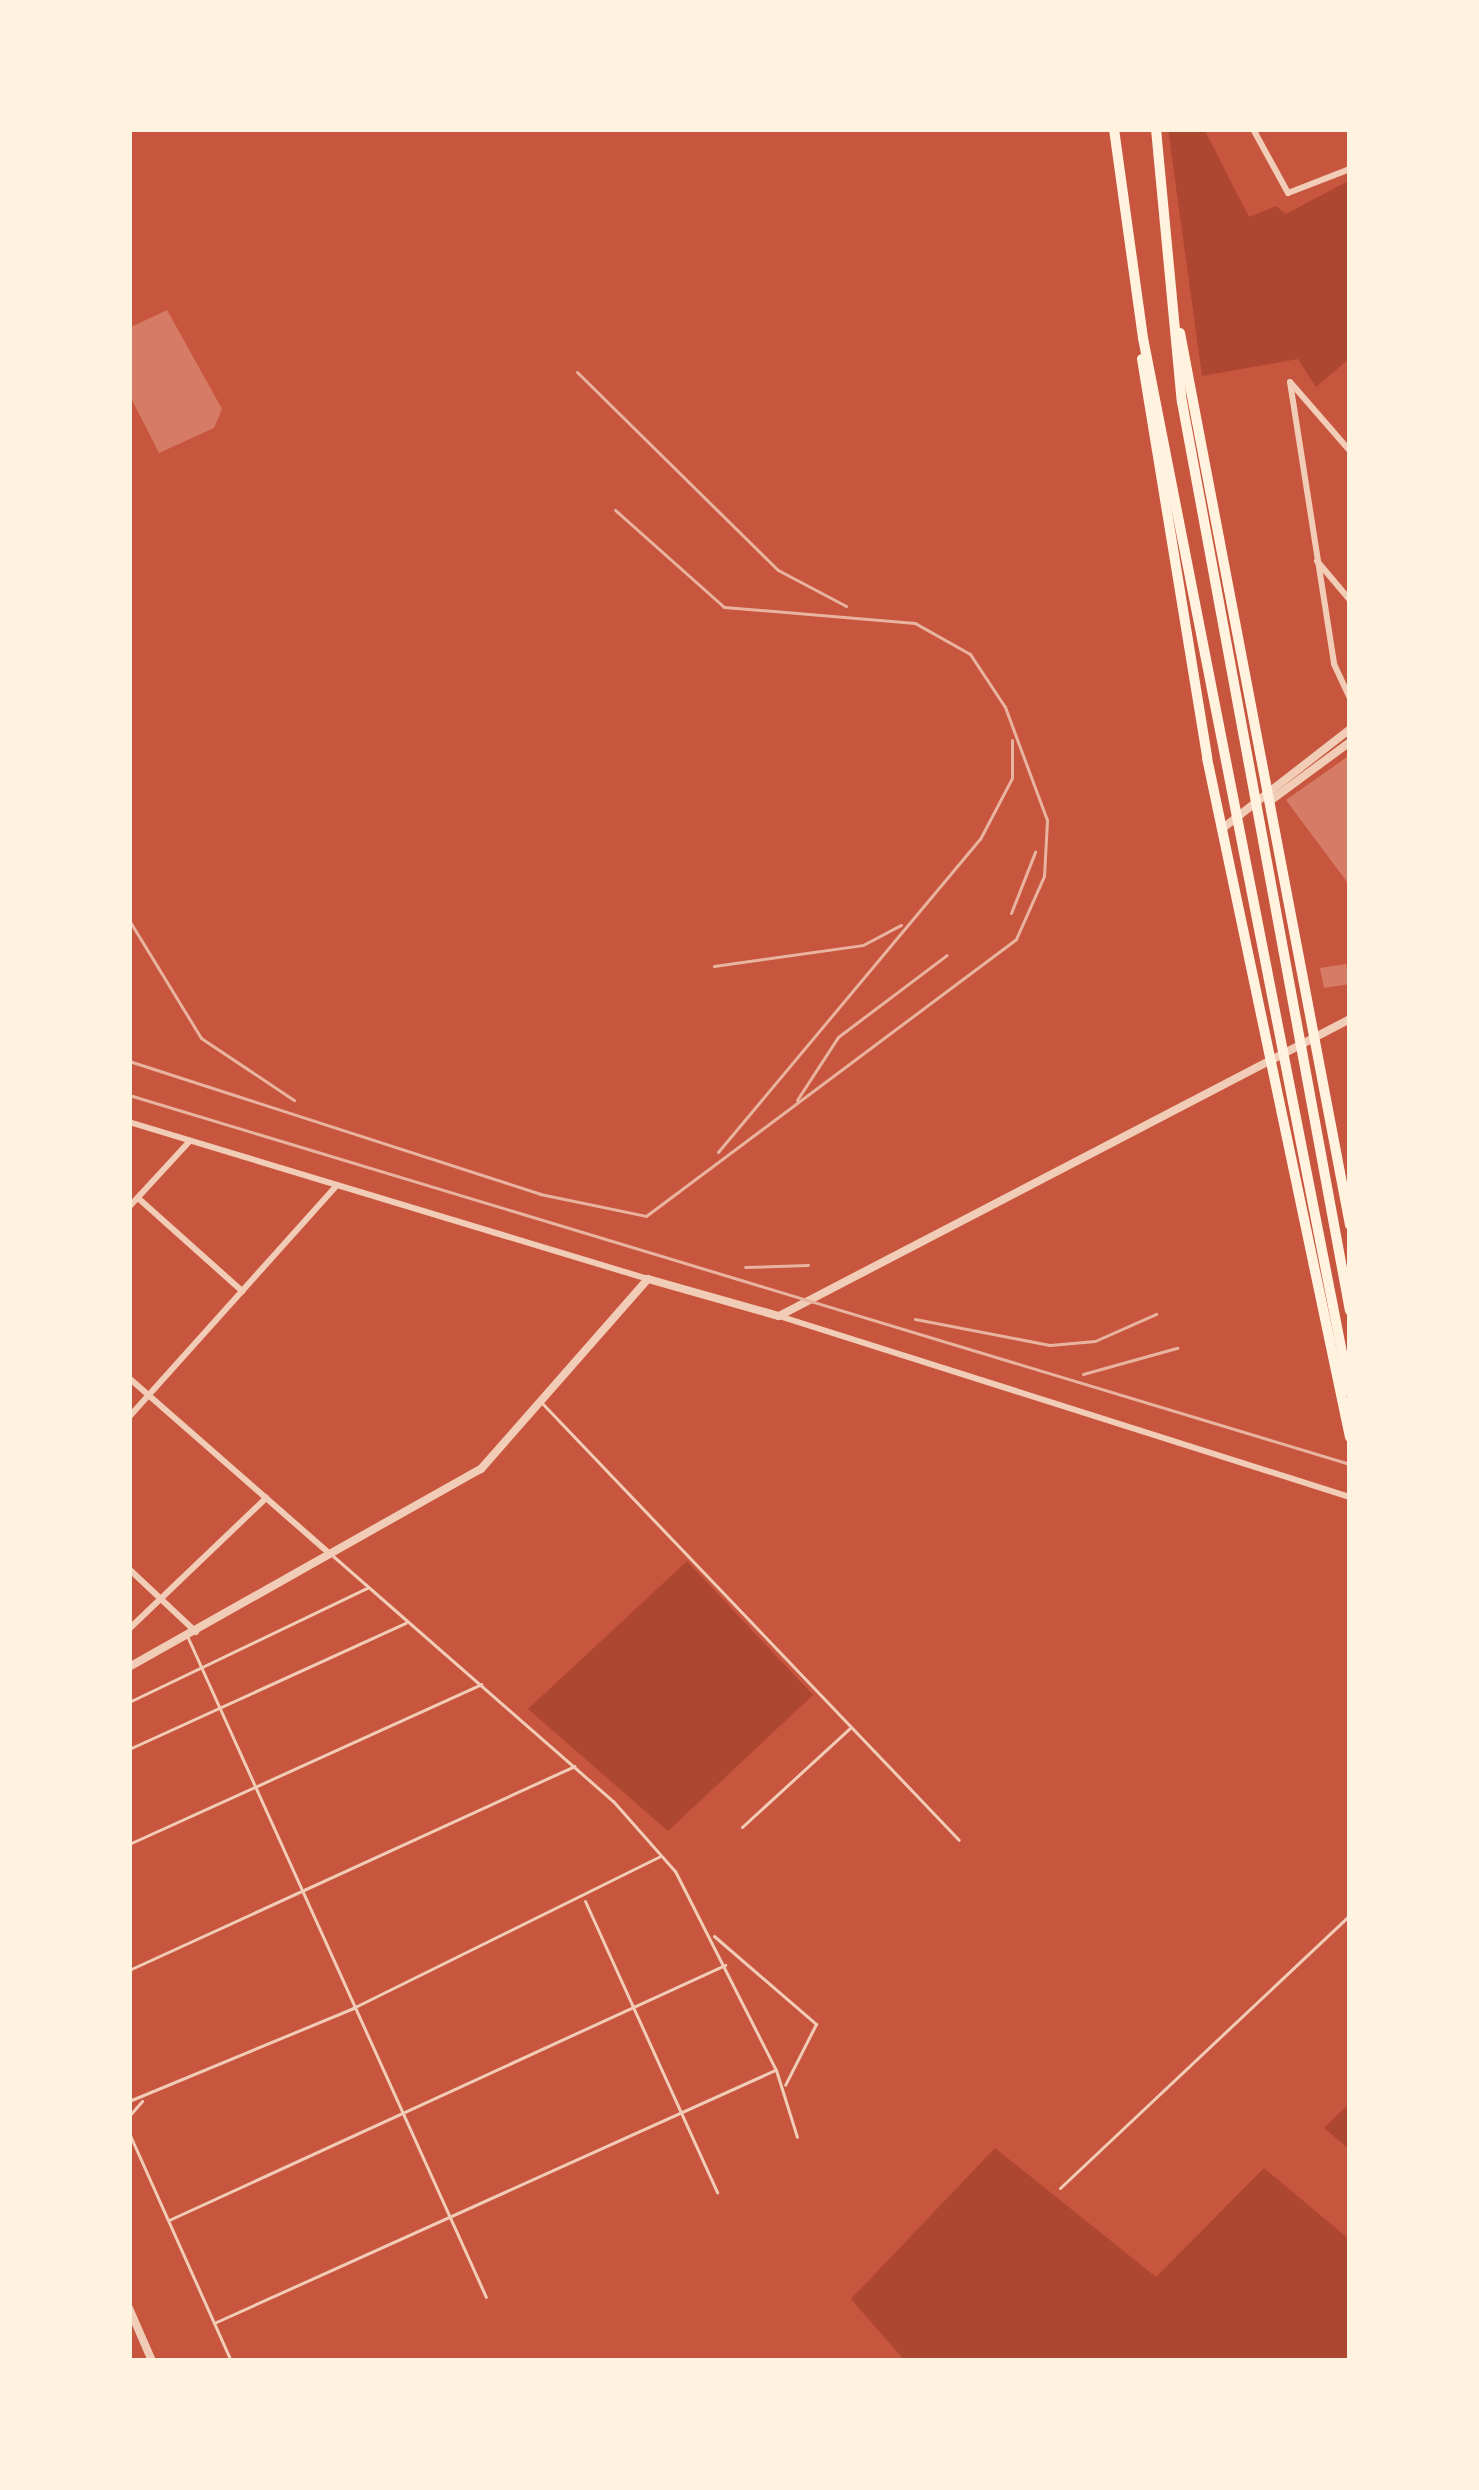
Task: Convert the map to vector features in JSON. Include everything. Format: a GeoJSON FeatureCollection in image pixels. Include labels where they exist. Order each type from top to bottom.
{"type":"FeatureCollection","features":[{"type":"Feature","properties":{"kind":"highway"},"geometry":{"type":"LineString","coordinates":[[1114,129],[1207,758],[1350,1437]]}},
{"type":"Feature","properties":{"kind":"highway"},"geometry":{"type":"LineString","coordinates":[[1156,129],[1191,456],[1350,1310]]}},
{"type":"Feature","properties":{"kind":"highway"},"geometry":{"type":"LineString","coordinates":[[1176,317],[1350,1225]]}},
{"type":"Feature","properties":{"kind":"highway"},"geometry":{"type":"LineString","coordinates":[[1143,338],[1350,1393]]}},
{"type":"Feature","properties":{"kind":"highway"},"geometry":{"type":"LineString","coordinates":[[1207,758],[1261,760]]}},
{"type":"Feature","properties":{"kind":"highway"},"geometry":{"type":"LineString","coordinates":[[1207,758],[1266,797]]}},
{"type":"Feature","properties":{"kind":"highway"},"geometry":{"type":"LineString","coordinates":[[1246,958],[1265,971],[1298,964]]}},
{"type":"Feature","properties":{"kind":"highway"},"geometry":{"type":"LineString","coordinates":[[1257,1009],[1312,1039]]}},
{"type":"Feature","properties":{"kind":"highway"},"geometry":{"type":"LineString","coordinates":[[1268,1065],[1325,1088]]}},
{"type":"Feature","properties":{"kind":"highway"},"geometry":{"type":"LineString","coordinates":[[1285,1142],[1307,1124],[1334,1139]]}},
{"type":"Feature","properties":{"kind":"street"},"geometry":{"type":"LineString","coordinates":[[1253,129],[1294,194],[1350,170]]}},
{"type":"Feature","properties":{"kind":"street"},"geometry":{"type":"LineString","coordinates":[[1350,451],[1293,381],[1316,560],[1350,699]]}},
{"type":"Feature","properties":{"kind":"street"},"geometry":{"type":"LineString","coordinates":[[1316,560],[1350,600]]}},
{"type":"Feature","properties":{"kind":"street"},"geometry":{"type":"LineString","coordinates":[[1266,797],[1350,729]]}},
{"type":"Feature","properties":{"kind":"street"},"geometry":{"type":"LineString","coordinates":[[1222,829],[1350,742]]}},
{"type":"Feature","properties":{"kind":"street"},"geometry":{"type":"LineString","coordinates":[[779,1316],[1350,1019]]}},
{"type":"Feature","properties":{"kind":"street"},"geometry":{"type":"LineString","coordinates":[[129,1122],[779,1316],[1350,1497]]}},
{"type":"Feature","properties":{"kind":"street"},"geometry":{"type":"LineString","coordinates":[[129,1207],[189,1142]]}},
{"type":"Feature","properties":{"kind":"street"},"geometry":{"type":"LineString","coordinates":[[129,1417],[336,1186]]}},
{"type":"Feature","properties":{"kind":"street"},"geometry":{"type":"LineString","coordinates":[[138,1198],[242,1291]]}},
{"type":"Feature","properties":{"kind":"street"},"geometry":{"type":"LineString","coordinates":[[129,1667],[470,1476],[648,1279]]}},
{"type":"Feature","properties":{"kind":"street"},"geometry":{"type":"LineString","coordinates":[[129,1378],[331,1555]]}},
{"type":"Feature","properties":{"kind":"street"},"geometry":{"type":"LineString","coordinates":[[129,1629],[266,1498]]}},
{"type":"Feature","properties":{"kind":"street"},"geometry":{"type":"LineString","coordinates":[[129,1569],[192,1634]]}},
{"type":"Feature","properties":{"kind":"street"},"geometry":{"type":"LineString","coordinates":[[129,2308],[152,2361]]}},
{"type":"Feature","properties":{"kind":"lane"},"geometry":{"type":"LineString","coordinates":[[540,1400],[958,1840]]}},
{"type":"Feature","properties":{"kind":"lane"},"geometry":{"type":"LineString","coordinates":[[331,1555],[575,1766],[662,1855],[726,1964],[784,2087],[797,2137]]}},
{"type":"Feature","properties":{"kind":"lane"},"geometry":{"type":"LineString","coordinates":[[129,1702],[200,1662],[369,1587]]}},
{"type":"Feature","properties":{"kind":"lane"},"geometry":{"type":"LineString","coordinates":[[129,1749],[406,1623]]}},
{"type":"Feature","properties":{"kind":"lane"},"geometry":{"type":"LineString","coordinates":[[192,1634],[200,1662],[353,2008],[486,2297]]}},
{"type":"Feature","properties":{"kind":"lane"},"geometry":{"type":"LineString","coordinates":[[129,1844],[481,1684]]}},
{"type":"Feature","properties":{"kind":"lane"},"geometry":{"type":"LineString","coordinates":[[742,1827],[851,1727]]}},
{"type":"Feature","properties":{"kind":"lane"},"geometry":{"type":"LineString","coordinates":[[129,1970],[575,1766]]}},
{"type":"Feature","properties":{"kind":"lane"},"geometry":{"type":"LineString","coordinates":[[129,2101],[143,2100],[353,2008],[584,1900],[662,1855]]}},
{"type":"Feature","properties":{"kind":"lane"},"geometry":{"type":"LineString","coordinates":[[584,1900],[717,2192]]}},
{"type":"Feature","properties":{"kind":"lane"},"geometry":{"type":"LineString","coordinates":[[1060,2188],[1350,1915]]}},
{"type":"Feature","properties":{"kind":"lane"},"geometry":{"type":"LineString","coordinates":[[710,1932],[816,2024],[784,2087]]}},
{"type":"Feature","properties":{"kind":"lane"},"geometry":{"type":"LineString","coordinates":[[169,2220],[726,1964]]}},
{"type":"Feature","properties":{"kind":"lane"},"geometry":{"type":"LineString","coordinates":[[214,2324],[776,2070]]}},
{"type":"Feature","properties":{"kind":"lane"},"geometry":{"type":"LineString","coordinates":[[129,2116],[143,2100]]}},
{"type":"Feature","properties":{"kind":"lane"},"geometry":{"type":"LineString","coordinates":[[129,2133],[231,2361]]}},
{"type":"Feature","properties":{"kind":"shaded area"},"geometry":{"type":"Polygon","coordinates":[[[1168,129],[1204,129],[1249,217],[1276,206],[1286,214],[1350,180],[1350,358],[1316,387],[1298,359],[1202,376],[1168,129]]]}},
{"type":"Feature","properties":{"kind":"shaded area"},"geometry":{"type":"Polygon","coordinates":[[[687,1561],[813,1695],[668,1831],[528,1709],[687,1561]]]}},
{"type":"Feature","properties":{"kind":"shaded area"},"geometry":{"type":"Polygon","coordinates":[[[1350,2103],[1350,2150],[1324,2128],[1350,2103]]]}},
{"type":"Feature","properties":{"kind":"shaded area"},"geometry":{"type":"Polygon","coordinates":[[[995,2148],[1156,2277],[1264,2168],[1350,2240],[1350,2361],[905,2361],[851,2299],[995,2148]]]}},
{"type":"Feature","properties":{"kind":"building"},"geometry":{"type":"Polygon","coordinates":[[[167,310],[222,409],[214,428],[159,453],[129,394],[129,328],[167,310]]]}},
{"type":"Feature","properties":{"kind":"building"},"geometry":{"type":"Polygon","coordinates":[[[1350,755],[1350,886],[1286,800],[1350,755]]]}},
{"type":"Feature","properties":{"kind":"building"},"geometry":{"type":"Polygon","coordinates":[[[1346,964],[1350,984],[1324,988],[1320,968],[1346,964]]]}},
{"type":"Feature","properties":{"kind":"railway"},"geometry":{"type":"LineString","coordinates":[[577,372],[778,570],[846,606]]}},
{"type":"Feature","properties":{"kind":"railway"},"geometry":{"type":"LineString","coordinates":[[129,1061],[540,1194],[646,1216],[1016,939],[1044,876],[1047,820],[1005,707],[970,654],[915,623],[724,607],[615,510]]}},
{"type":"Feature","properties":{"kind":"railway"},"geometry":{"type":"LineString","coordinates":[[718,1152],[980,839],[1012,778],[1012,740]]}},
{"type":"Feature","properties":{"kind":"railway"},"geometry":{"type":"LineString","coordinates":[[1011,913],[1035,852]]}},
{"type":"Feature","properties":{"kind":"railway"},"geometry":{"type":"LineString","coordinates":[[129,920],[201,1038],[294,1100]]}},
{"type":"Feature","properties":{"kind":"railway"},"geometry":{"type":"LineString","coordinates":[[714,966],[863,945],[901,925]]}},
{"type":"Feature","properties":{"kind":"railway"},"geometry":{"type":"LineString","coordinates":[[797,1100],[838,1037],[947,955]]}},
{"type":"Feature","properties":{"kind":"railway"},"geometry":{"type":"LineString","coordinates":[[129,1095],[1350,1464]]}},
{"type":"Feature","properties":{"kind":"railway"},"geometry":{"type":"LineString","coordinates":[[745,1267],[808,1265]]}},
{"type":"Feature","properties":{"kind":"railway"},"geometry":{"type":"LineString","coordinates":[[915,1319],[1050,1345],[1095,1341],[1156,1314]]}},
{"type":"Feature","properties":{"kind":"railway"},"geometry":{"type":"LineString","coordinates":[[1083,1374],[1177,1348]]}}]}
